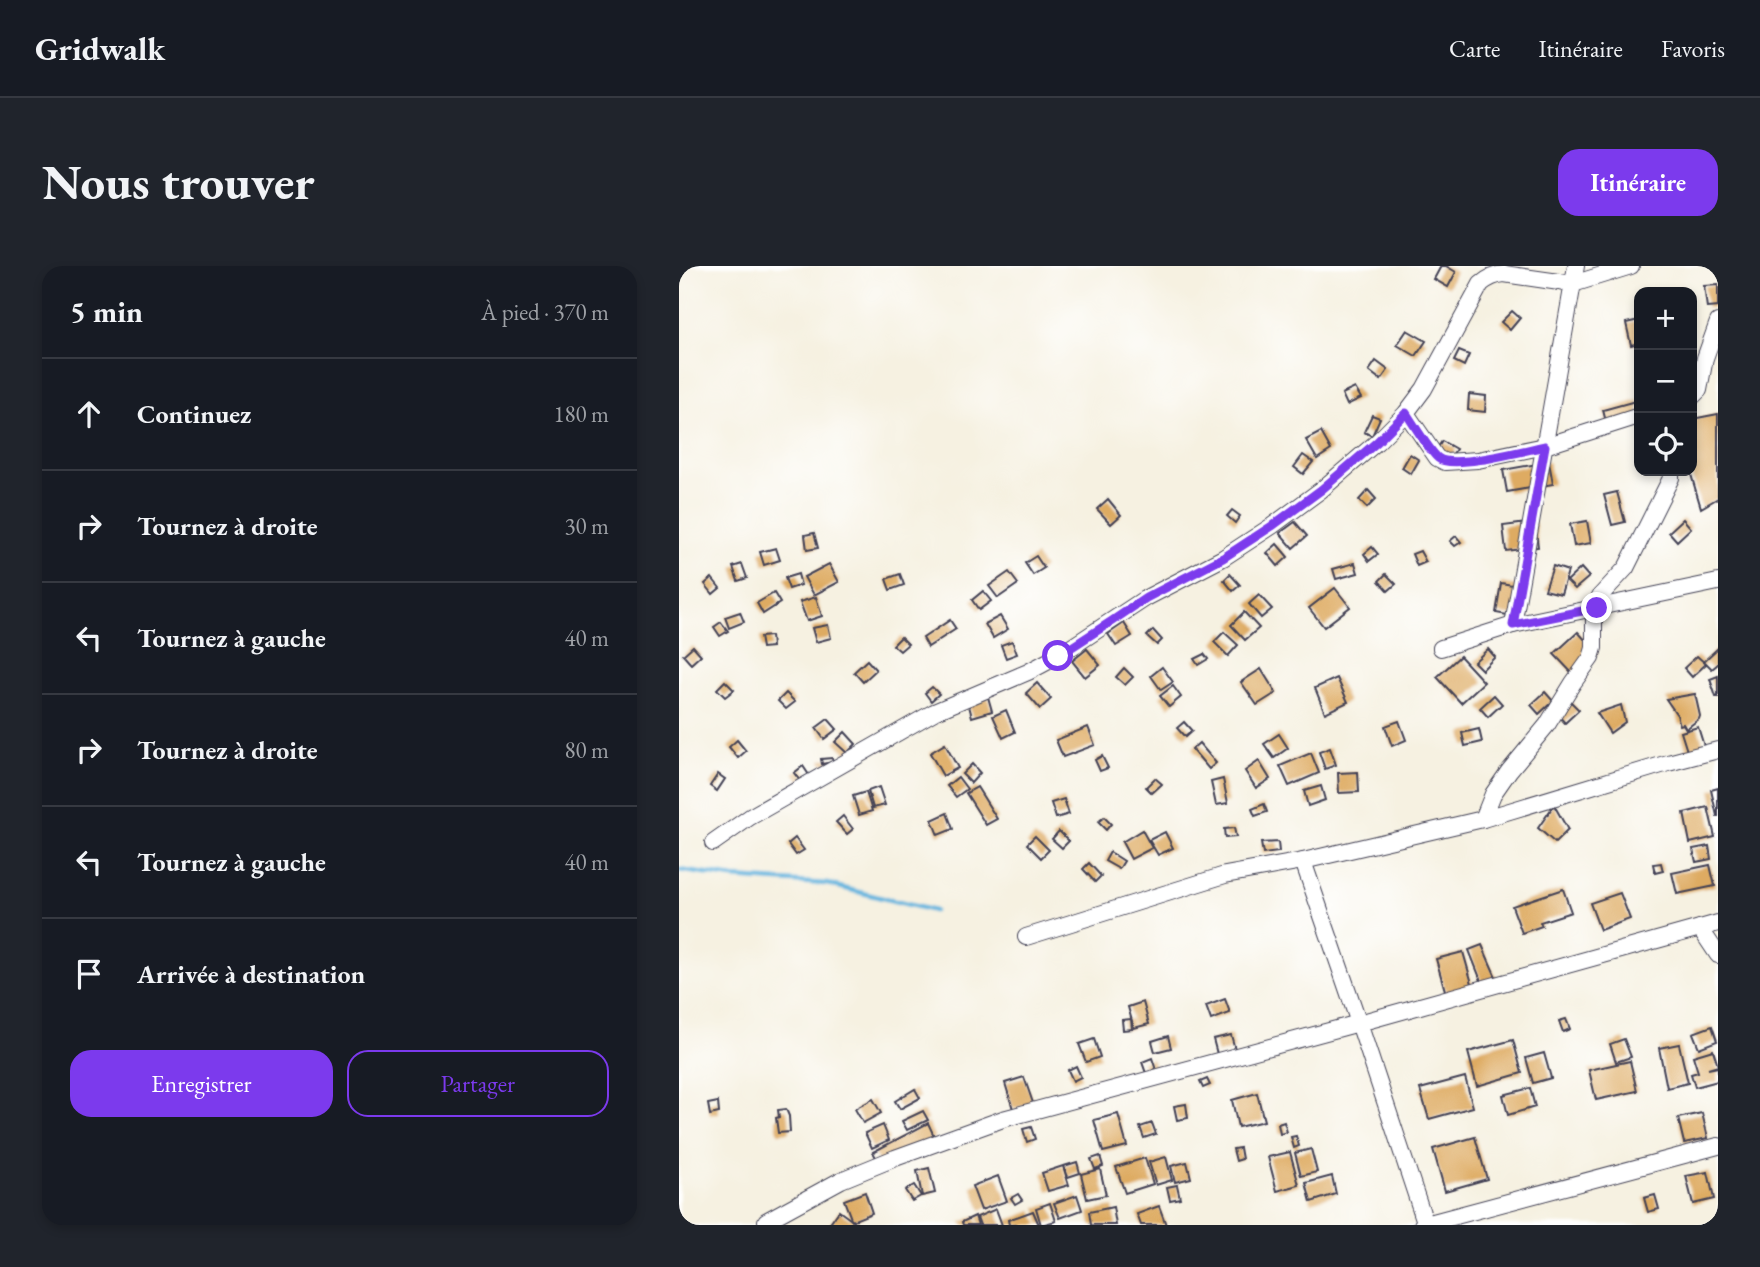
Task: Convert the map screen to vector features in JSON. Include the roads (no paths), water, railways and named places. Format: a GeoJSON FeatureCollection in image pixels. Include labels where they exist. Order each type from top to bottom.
{"type":"FeatureCollection","features":[{"type":"Feature","properties":{"kind":"street"},"geometry":{"type":"LineString","coordinates":[[1513,625],[1576,266]]}},
{"type":"Feature","properties":{"kind":"street"},"geometry":{"type":"LineString","coordinates":[[713,843],[750,817],[934,712],[1028,672],[1058,656],[1146,598],[1223,558],[1272,526],[1321,490],[1406,413],[1430,378],[1481,284],[1487,279],[1504,274],[1573,284],[1631,266]]}},
{"type":"Feature","properties":{"kind":"street"},"geometry":{"type":"LineString","coordinates":[[1697,392],[1705,358],[1718,323]]}},
{"type":"Feature","properties":{"kind":"street"},"geometry":{"type":"LineString","coordinates":[[1406,413],[1437,458],[1445,462],[1478,460],[1545,446],[1634,418]]}},
{"type":"Feature","properties":{"kind":"street"},"geometry":{"type":"LineString","coordinates":[[1483,819],[1493,794],[1547,725],[1591,658],[1594,648],[1594,618],[1600,596],[1626,568],[1671,476]]}},
{"type":"Feature","properties":{"kind":"street"},"geometry":{"type":"LineString","coordinates":[[1441,648],[1513,625],[1718,582]]}},
{"type":"Feature","properties":{"kind":"street"},"geometry":{"type":"LineString","coordinates":[[1026,937],[1225,875],[1303,861],[1483,819],[1718,750]]}},
{"type":"Feature","properties":{"kind":"street"},"geometry":{"type":"LineString","coordinates":[[1303,861],[1424,1225],[1718,1146]]}},
{"type":"Feature","properties":{"kind":"street"},"geometry":{"type":"LineString","coordinates":[[766,1221],[841,1180],[1003,1119],[1718,923]]}},
{"type":"Feature","properties":{"kind":"street"},"geometry":{"type":"LineString","coordinates":[[1700,928],[1718,955]]}},
{"type":"Feature","properties":{"kind":"waterway"},"geometry":{"type":"LineString","coordinates":[[679,870],[733,878],[827,884],[934,911]]}}]}
